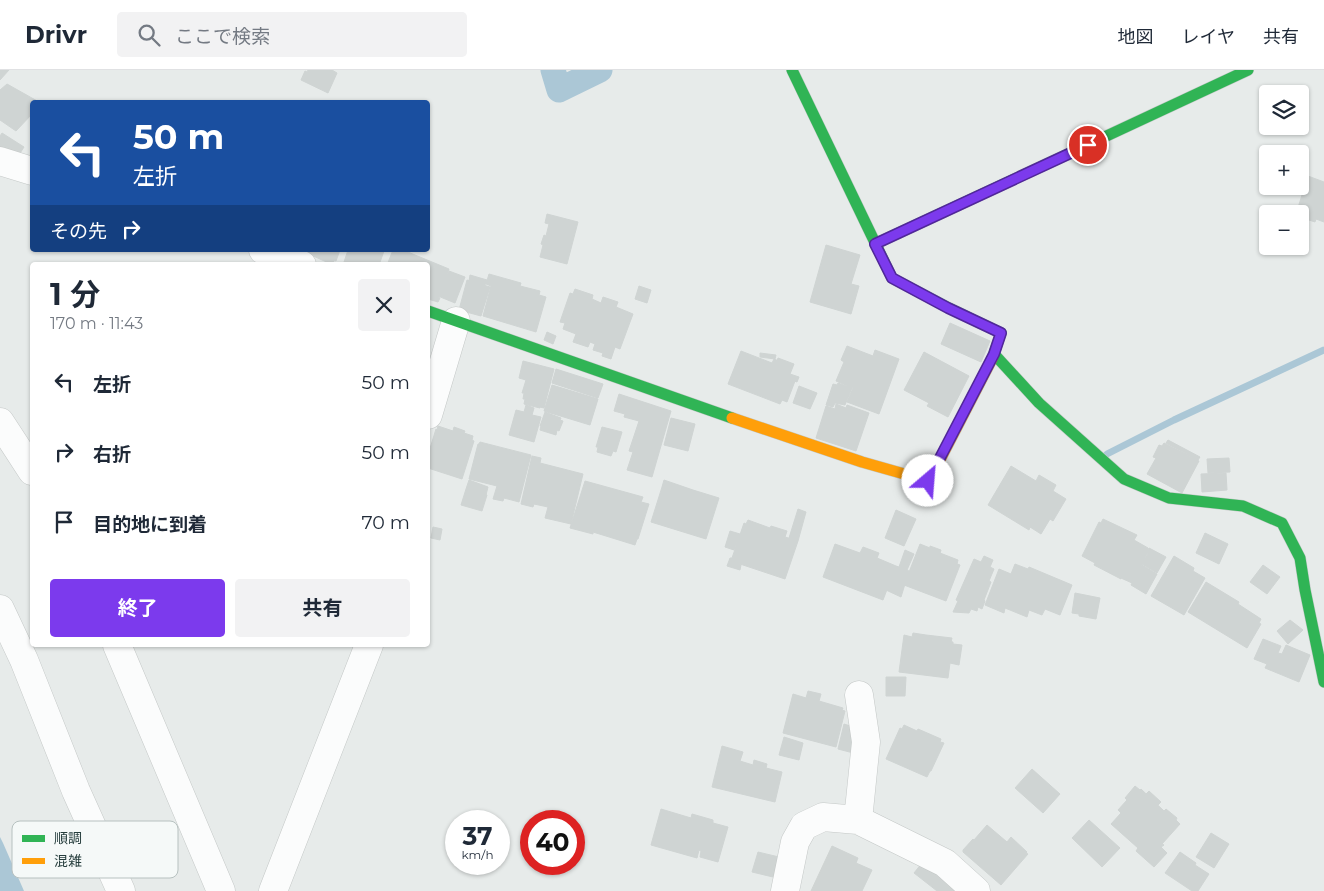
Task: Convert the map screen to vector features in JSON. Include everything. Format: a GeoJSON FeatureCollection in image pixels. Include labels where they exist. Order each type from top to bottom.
{"type":"FeatureCollection","features":[{"type":"Feature","properties":{"kind":"street"},"geometry":{"type":"LineString","coordinates":[[430,312],[862,462],[928,481],[994,354],[1001,333],[948,308],[892,278],[792,70]]}},
{"type":"Feature","properties":{"kind":"street"},"geometry":{"type":"LineString","coordinates":[[875,244],[1248,70]]}},
{"type":"Feature","properties":{"kind":"street"},"geometry":{"type":"LineString","coordinates":[[0,161],[30,170]]}},
{"type":"Feature","properties":{"kind":"street"},"geometry":{"type":"LineString","coordinates":[[267,252],[294,262]]}},
{"type":"Feature","properties":{"kind":"street"},"geometry":{"type":"LineString","coordinates":[[430,408],[456,321]]}},
{"type":"Feature","properties":{"kind":"street"},"geometry":{"type":"LineString","coordinates":[[994,354],[1039,403],[1124,478],[1169,498],[1243,506],[1282,523],[1300,558],[1324,682]]}},
{"type":"Feature","properties":{"kind":"street"},"geometry":{"type":"LineString","coordinates":[[0,422],[30,469]]}},
{"type":"Feature","properties":{"kind":"street"},"geometry":{"type":"LineString","coordinates":[[0,608],[24,660],[90,821]]}},
{"type":"Feature","properties":{"kind":"street"},"geometry":{"type":"LineString","coordinates":[[118,647],[221,891]]}},
{"type":"Feature","properties":{"kind":"street"},"geometry":{"type":"LineString","coordinates":[[273,891],[368,647]]}},
{"type":"Feature","properties":{"kind":"street"},"geometry":{"type":"LineString","coordinates":[[858,695],[866,742],[858,820]]}},
{"type":"Feature","properties":{"kind":"street"},"geometry":{"type":"LineString","coordinates":[[785,891],[795,842],[804,826],[824,818],[858,820],[945,863],[976,891]]}},
{"type":"Feature","properties":{"kind":"street"},"geometry":{"type":"LineString","coordinates":[[115,878],[121,891]]}},
{"type":"Feature","properties":{"kind":"water"},"geometry":{"type":"Polygon","coordinates":[[[0,837],[12,864],[12,878],[18,878],[24,891],[0,891],[0,837]]]}},
{"type":"Feature","properties":{"kind":"building"},"geometry":{"type":"Polygon","coordinates":[[[0,70],[9,70],[0,80],[0,70]]]}},
{"type":"Feature","properties":{"kind":"building"},"geometry":{"type":"Polygon","coordinates":[[[308,70],[332,70],[337,73],[328,93],[301,80],[305,71],[307,72],[308,70]]]}},
{"type":"Feature","properties":{"kind":"building"},"geometry":{"type":"Polygon","coordinates":[[[7,84],[35,100],[30,100],[30,116],[16,131],[0,120],[0,90],[7,84]]]}},
{"type":"Feature","properties":{"kind":"building"},"geometry":{"type":"Polygon","coordinates":[[[2,133],[24,147],[15,161],[0,152],[0,136],[2,133]]]}},
{"type":"Feature","properties":{"kind":"building"},"geometry":{"type":"Polygon","coordinates":[[[1309,176],[1324,182],[1324,222],[1316,219],[1315,222],[1309,220],[1309,205],[1299,205],[1302,195],[1309,195],[1309,176]]]}},
{"type":"Feature","properties":{"kind":"building"},"geometry":{"type":"Polygon","coordinates":[[[547,214],[578,222],[567,264],[540,257],[543,245],[541,244],[544,235],[546,236],[549,224],[545,223],[547,214]]]}},
{"type":"Feature","properties":{"kind":"building"},"geometry":{"type":"Polygon","coordinates":[[[826,245],[860,255],[851,284],[859,286],[851,314],[810,302],[826,245]]]}},
{"type":"Feature","properties":{"kind":"building"},"geometry":{"type":"Polygon","coordinates":[[[310,252],[339,252],[336,261],[334,260],[334,262],[326,262],[309,254],[310,252]]]}},
{"type":"Feature","properties":{"kind":"building"},"geometry":{"type":"Polygon","coordinates":[[[347,252],[384,252],[380,262],[344,262],[347,252]]]}},
{"type":"Feature","properties":{"kind":"building"},"geometry":{"type":"Polygon","coordinates":[[[392,252],[408,252],[449,269],[438,297],[440,298],[438,302],[430,300],[430,262],[388,262],[392,252]]]}},
{"type":"Feature","properties":{"kind":"building"},"geometry":{"type":"Polygon","coordinates":[[[449,271],[465,277],[455,303],[438,296],[449,271]]]}},
{"type":"Feature","properties":{"kind":"building"},"geometry":{"type":"Polygon","coordinates":[[[489,274],[521,283],[520,286],[540,291],[539,295],[546,297],[536,332],[483,316],[491,286],[486,284],[489,274]]]}},
{"type":"Feature","properties":{"kind":"building"},"geometry":{"type":"Polygon","coordinates":[[[470,275],[487,280],[485,285],[469,281],[470,275]]]}},
{"type":"Feature","properties":{"kind":"building"},"geometry":{"type":"Polygon","coordinates":[[[467,280],[490,287],[481,316],[459,310],[467,280]]]}},
{"type":"Feature","properties":{"kind":"building"},"geometry":{"type":"Polygon","coordinates":[[[639,286],[651,290],[647,303],[635,299],[639,286]]]}},
{"type":"Feature","properties":{"kind":"building"},"geometry":{"type":"Polygon","coordinates":[[[575,289],[593,295],[592,299],[601,303],[603,297],[618,302],[616,307],[633,314],[620,349],[615,347],[611,359],[602,356],[603,353],[593,350],[595,344],[590,342],[588,347],[573,342],[576,334],[563,329],[565,323],[560,322],[570,293],[573,294],[575,289]]]}},
{"type":"Feature","properties":{"kind":"building"},"geometry":{"type":"Polygon","coordinates":[[[950,323],[990,341],[981,362],[941,344],[950,323]]]}},
{"type":"Feature","properties":{"kind":"building"},"geometry":{"type":"Polygon","coordinates":[[[547,332],[556,336],[553,344],[544,340],[547,332]]]}},
{"type":"Feature","properties":{"kind":"building"},"geometry":{"type":"Polygon","coordinates":[[[847,346],[873,356],[875,350],[899,359],[879,414],[847,402],[853,388],[836,381],[844,362],[841,360],[847,346]]]}},
{"type":"Feature","properties":{"kind":"building"},"geometry":{"type":"Polygon","coordinates":[[[741,351],[772,363],[774,359],[791,366],[786,378],[795,381],[787,402],[782,400],[780,404],[728,384],[741,351]]]}},
{"type":"Feature","properties":{"kind":"building"},"geometry":{"type":"Polygon","coordinates":[[[924,352],[969,376],[948,417],[927,406],[929,403],[904,390],[924,352]]]}},
{"type":"Feature","properties":{"kind":"building"},"geometry":{"type":"Polygon","coordinates":[[[760,353],[776,355],[775,359],[760,357],[760,353]]]}},
{"type":"Feature","properties":{"kind":"building"},"geometry":{"type":"Polygon","coordinates":[[[778,358],[794,364],[790,374],[799,377],[797,382],[786,378],[791,366],[777,361],[778,358]]]}},
{"type":"Feature","properties":{"kind":"building"},"geometry":{"type":"Polygon","coordinates":[[[523,361],[554,369],[544,408],[524,404],[524,393],[522,393],[526,380],[519,378],[523,361]]]}},
{"type":"Feature","properties":{"kind":"building"},"geometry":{"type":"Polygon","coordinates":[[[556,369],[603,384],[598,398],[552,383],[556,369]]]}},
{"type":"Feature","properties":{"kind":"building"},"geometry":{"type":"Polygon","coordinates":[[[838,383],[852,388],[845,405],[835,403],[833,407],[826,405],[833,384],[837,385],[838,383]]]}},
{"type":"Feature","properties":{"kind":"building"},"geometry":{"type":"Polygon","coordinates":[[[552,385],[598,399],[590,425],[544,411],[552,385]]]}},
{"type":"Feature","properties":{"kind":"building"},"geometry":{"type":"Polygon","coordinates":[[[799,386],[817,393],[810,409],[793,403],[799,386]]]}},
{"type":"Feature","properties":{"kind":"building"},"geometry":{"type":"Polygon","coordinates":[[[619,394],[671,411],[652,477],[627,470],[633,452],[629,451],[639,421],[624,417],[625,414],[614,411],[619,394]]]}},
{"type":"Feature","properties":{"kind":"building"},"geometry":{"type":"Polygon","coordinates":[[[836,404],[846,408],[847,405],[869,413],[856,451],[816,438],[826,406],[835,409],[836,404]]]}},
{"type":"Feature","properties":{"kind":"building"},"geometry":{"type":"Polygon","coordinates":[[[526,405],[534,408],[532,415],[541,417],[534,442],[509,435],[516,410],[524,412],[526,405]]]}},
{"type":"Feature","properties":{"kind":"building"},"geometry":{"type":"Polygon","coordinates":[[[545,412],[561,418],[560,420],[563,421],[556,435],[540,430],[545,412]]]}},
{"type":"Feature","properties":{"kind":"building"},"geometry":{"type":"Polygon","coordinates":[[[671,418],[695,424],[688,451],[664,445],[671,418]]]}},
{"type":"Feature","properties":{"kind":"building"},"geometry":{"type":"Polygon","coordinates":[[[438,426],[453,431],[454,427],[473,436],[472,440],[474,441],[462,479],[430,469],[430,448],[438,426]]]}},
{"type":"Feature","properties":{"kind":"building"},"geometry":{"type":"Polygon","coordinates":[[[602,427],[622,432],[616,452],[613,451],[611,456],[597,452],[598,447],[596,447],[602,427]]]}},
{"type":"Feature","properties":{"kind":"building"},"geometry":{"type":"Polygon","coordinates":[[[1168,440],[1200,457],[1198,460],[1166,443],[1168,440]]]}},
{"type":"Feature","properties":{"kind":"building"},"geometry":{"type":"Polygon","coordinates":[[[480,442],[531,455],[519,502],[504,498],[503,501],[493,499],[497,486],[469,479],[480,442]]]}},
{"type":"Feature","properties":{"kind":"building"},"geometry":{"type":"Polygon","coordinates":[[[1164,443],[1199,461],[1182,493],[1147,474],[1156,458],[1153,457],[1159,445],[1162,446],[1164,443]]]}},
{"type":"Feature","properties":{"kind":"building"},"geometry":{"type":"Polygon","coordinates":[[[532,456],[541,458],[540,463],[583,474],[571,524],[545,518],[548,507],[534,504],[533,507],[521,504],[532,456]]]}},
{"type":"Feature","properties":{"kind":"building"},"geometry":{"type":"Polygon","coordinates":[[[1229,458],[1230,472],[1208,473],[1207,459],[1229,458]]]}},
{"type":"Feature","properties":{"kind":"building"},"geometry":{"type":"Polygon","coordinates":[[[1011,466],[1036,481],[1039,475],[1056,485],[1053,491],[1066,499],[1053,521],[1050,519],[1041,534],[1030,527],[1029,530],[988,505],[1011,466]]]}},
{"type":"Feature","properties":{"kind":"building"},"geometry":{"type":"Polygon","coordinates":[[[1226,473],[1227,490],[1202,492],[1201,474],[1226,473]]]}},
{"type":"Feature","properties":{"kind":"building"},"geometry":{"type":"Polygon","coordinates":[[[469,480],[488,487],[486,495],[466,489],[469,480]]]}},
{"type":"Feature","properties":{"kind":"building"},"geometry":{"type":"Polygon","coordinates":[[[664,480],[693,490],[691,496],[662,487],[664,480]]]}},
{"type":"Feature","properties":{"kind":"building"},"geometry":{"type":"Polygon","coordinates":[[[585,481],[643,497],[641,502],[649,504],[635,545],[593,532],[593,534],[570,528],[585,481]]]}},
{"type":"Feature","properties":{"kind":"building"},"geometry":{"type":"Polygon","coordinates":[[[662,487],[691,496],[693,490],[719,498],[706,539],[651,522],[662,487]]]}},
{"type":"Feature","properties":{"kind":"building"},"geometry":{"type":"Polygon","coordinates":[[[466,489],[487,495],[482,511],[461,505],[466,489]]]}},
{"type":"Feature","properties":{"kind":"building"},"geometry":{"type":"Polygon","coordinates":[[[798,509],[806,512],[798,541],[789,538],[798,509]]]}},
{"type":"Feature","properties":{"kind":"building"},"geometry":{"type":"Polygon","coordinates":[[[896,510],[916,519],[904,546],[885,538],[896,510]]]}},
{"type":"Feature","properties":{"kind":"building"},"geometry":{"type":"Polygon","coordinates":[[[1103,519],[1137,535],[1134,540],[1148,548],[1147,554],[1132,583],[1094,565],[1095,563],[1082,556],[1099,522],[1101,523],[1103,519]]]}},
{"type":"Feature","properties":{"kind":"building"},"geometry":{"type":"Polygon","coordinates":[[[748,520],[770,528],[771,526],[787,531],[785,537],[798,541],[785,579],[731,561],[744,523],[746,524],[748,520]]]}},
{"type":"Feature","properties":{"kind":"building"},"geometry":{"type":"Polygon","coordinates":[[[433,527],[442,529],[440,540],[431,538],[433,527]]]}},
{"type":"Feature","properties":{"kind":"building"},"geometry":{"type":"Polygon","coordinates":[[[730,531],[740,534],[734,550],[725,547],[730,531]]]}},
{"type":"Feature","properties":{"kind":"building"},"geometry":{"type":"Polygon","coordinates":[[[1205,533],[1228,544],[1219,564],[1196,553],[1205,533]]]}},
{"type":"Feature","properties":{"kind":"building"},"geometry":{"type":"Polygon","coordinates":[[[835,544],[860,553],[863,547],[879,553],[877,558],[896,566],[883,600],[823,577],[835,544]]]}},
{"type":"Feature","properties":{"kind":"building"},"geometry":{"type":"Polygon","coordinates":[[[920,544],[941,550],[939,557],[960,565],[946,601],[904,585],[920,544]]]}},
{"type":"Feature","properties":{"kind":"building"},"geometry":{"type":"Polygon","coordinates":[[[1149,548],[1166,557],[1157,573],[1142,564],[1149,548]]]}},
{"type":"Feature","properties":{"kind":"building"},"geometry":{"type":"Polygon","coordinates":[[[905,550],[914,554],[907,570],[909,571],[901,597],[886,590],[896,566],[899,567],[905,550]]]}},
{"type":"Feature","properties":{"kind":"building"},"geometry":{"type":"Polygon","coordinates":[[[940,553],[958,560],[957,564],[939,557],[940,553]]]}},
{"type":"Feature","properties":{"kind":"building"},"geometry":{"type":"Polygon","coordinates":[[[984,556],[993,560],[990,567],[994,569],[982,609],[978,607],[977,611],[971,609],[969,613],[953,612],[958,601],[956,600],[974,559],[981,562],[984,556]]]}},
{"type":"Feature","properties":{"kind":"building"},"geometry":{"type":"Polygon","coordinates":[[[1174,556],[1194,568],[1193,571],[1205,578],[1184,615],[1151,596],[1174,556]]]}},
{"type":"Feature","properties":{"kind":"building"},"geometry":{"type":"Polygon","coordinates":[[[730,558],[732,558],[731,561],[741,565],[740,570],[727,566],[730,558]]]}},
{"type":"Feature","properties":{"kind":"building"},"geometry":{"type":"Polygon","coordinates":[[[1015,564],[1028,569],[1029,567],[1072,585],[1060,615],[1045,609],[1042,615],[1029,610],[1027,617],[1005,608],[1004,613],[985,605],[999,569],[1011,574],[1015,564]]]}},
{"type":"Feature","properties":{"kind":"building"},"geometry":{"type":"Polygon","coordinates":[[[1142,565],[1157,574],[1146,594],[1131,585],[1142,565]]]}},
{"type":"Feature","properties":{"kind":"building"},"geometry":{"type":"Polygon","coordinates":[[[1263,565],[1280,577],[1267,594],[1250,582],[1263,565]]]}},
{"type":"Feature","properties":{"kind":"building"},"geometry":{"type":"Polygon","coordinates":[[[1206,582],[1239,602],[1238,604],[1261,619],[1259,623],[1261,624],[1247,648],[1188,612],[1206,582]]]}},
{"type":"Feature","properties":{"kind":"building"},"geometry":{"type":"Polygon","coordinates":[[[1075,593],[1100,598],[1096,619],[1072,613],[1075,593]]]}},
{"type":"Feature","properties":{"kind":"building"},"geometry":{"type":"Polygon","coordinates":[[[1290,620],[1303,630],[1288,644],[1277,631],[1290,620]]]}},
{"type":"Feature","properties":{"kind":"building"},"geometry":{"type":"Polygon","coordinates":[[[913,633],[926,635],[926,638],[962,645],[959,665],[950,663],[948,678],[899,672],[904,635],[912,637],[913,633]]]}},
{"type":"Feature","properties":{"kind":"building"},"geometry":{"type":"Polygon","coordinates":[[[926,635],[952,638],[951,642],[926,638],[926,635]]]}},
{"type":"Feature","properties":{"kind":"building"},"geometry":{"type":"Polygon","coordinates":[[[1263,639],[1281,646],[1278,653],[1282,654],[1286,645],[1310,655],[1299,682],[1265,668],[1267,664],[1254,659],[1263,639]]]}},
{"type":"Feature","properties":{"kind":"building"},"geometry":{"type":"Polygon","coordinates":[[[886,677],[906,677],[905,696],[886,696],[886,677]]]}},
{"type":"Feature","properties":{"kind":"building"},"geometry":{"type":"Polygon","coordinates":[[[808,691],[821,694],[819,701],[843,708],[842,710],[845,711],[836,747],[783,733],[793,694],[806,698],[808,691]]]}},
{"type":"Feature","properties":{"kind":"building"},"geometry":{"type":"Polygon","coordinates":[[[844,724],[863,730],[861,755],[838,749],[844,724]]]}},
{"type":"Feature","properties":{"kind":"building"},"geometry":{"type":"Polygon","coordinates":[[[904,725],[941,739],[940,742],[944,743],[927,777],[886,759],[900,728],[902,729],[904,725]]]}},
{"type":"Feature","properties":{"kind":"building"},"geometry":{"type":"Polygon","coordinates":[[[784,737],[803,743],[799,760],[779,755],[784,737]]]}},
{"type":"Feature","properties":{"kind":"building"},"geometry":{"type":"Polygon","coordinates":[[[722,746],[743,752],[740,761],[753,765],[754,760],[767,764],[766,768],[782,772],[775,802],[712,787],[722,746]]]}},
{"type":"Feature","properties":{"kind":"building"},"geometry":{"type":"Polygon","coordinates":[[[1032,769],[1060,794],[1043,813],[1015,788],[1032,769]]]}},
{"type":"Feature","properties":{"kind":"building"},"geometry":{"type":"Polygon","coordinates":[[[1135,786],[1141,789],[1164,811],[1166,809],[1177,818],[1176,820],[1180,824],[1162,844],[1164,845],[1161,847],[1167,853],[1154,867],[1136,851],[1138,848],[1111,824],[1121,813],[1118,810],[1127,800],[1125,798],[1135,786]]]}},
{"type":"Feature","properties":{"kind":"building"},"geometry":{"type":"Polygon","coordinates":[[[1149,791],[1161,802],[1158,805],[1146,794],[1149,791]]]}},
{"type":"Feature","properties":{"kind":"building"},"geometry":{"type":"Polygon","coordinates":[[[661,809],[691,818],[692,814],[728,827],[718,862],[700,857],[701,851],[699,850],[697,858],[651,845],[661,809]]]}},
{"type":"Feature","properties":{"kind":"building"},"geometry":{"type":"Polygon","coordinates":[[[1089,820],[1120,848],[1102,867],[1072,838],[1089,820]]]}},
{"type":"Feature","properties":{"kind":"building"},"geometry":{"type":"Polygon","coordinates":[[[987,825],[1007,842],[1011,837],[1028,854],[1001,885],[963,852],[987,825]]]}},
{"type":"Feature","properties":{"kind":"building"},"geometry":{"type":"Polygon","coordinates":[[[1211,833],[1229,844],[1214,868],[1196,857],[1211,833]]]}},
{"type":"Feature","properties":{"kind":"building"},"geometry":{"type":"Polygon","coordinates":[[[832,846],[858,858],[856,863],[872,870],[862,891],[811,891],[832,846]]]}},
{"type":"Feature","properties":{"kind":"building"},"geometry":{"type":"Polygon","coordinates":[[[758,852],[779,857],[773,877],[752,872],[758,852]]]}},
{"type":"Feature","properties":{"kind":"building"},"geometry":{"type":"Polygon","coordinates":[[[1180,852],[1209,874],[1198,891],[1192,891],[1165,873],[1180,852]]]}},
{"type":"Feature","properties":{"kind":"building"},"geometry":{"type":"Polygon","coordinates":[[[926,858],[958,891],[937,891],[914,873],[926,858]]]}},
{"type":"Feature","properties":{"kind":"waterway"},"geometry":{"type":"LineString","coordinates":[[553,70],[559,90],[600,70]]}},
{"type":"Feature","properties":{"kind":"waterway"},"geometry":{"type":"LineString","coordinates":[[1107,454],[1174,420],[1324,350]]}},
{"type":"Feature","properties":{"kind":"traffic: fast"},"geometry":{"type":"LineString","coordinates":[[792,70],[892,278],[1001,333],[992,359]]}},
{"type":"Feature","properties":{"kind":"traffic: fast"},"geometry":{"type":"LineString","coordinates":[[875,244],[1248,70]]}},
{"type":"Feature","properties":{"kind":"traffic: fast"},"geometry":{"type":"LineString","coordinates":[[430,312],[732,418]]}},
{"type":"Feature","properties":{"kind":"traffic: fast"},"geometry":{"type":"LineString","coordinates":[[994,354],[1039,403],[1124,479],[1169,498],[1243,506],[1282,523],[1300,558],[1324,682]]}},
{"type":"Feature","properties":{"kind":"traffic: slow"},"geometry":{"type":"LineString","coordinates":[[732,418],[862,462],[929,481],[992,359]]}},
{"type":"Feature","properties":{"kind":"route"},"geometry":{"type":"LineString","coordinates":[[928,481],[994,354],[1001,333],[948,308],[892,278],[875,244],[1088,145]]}}]}
